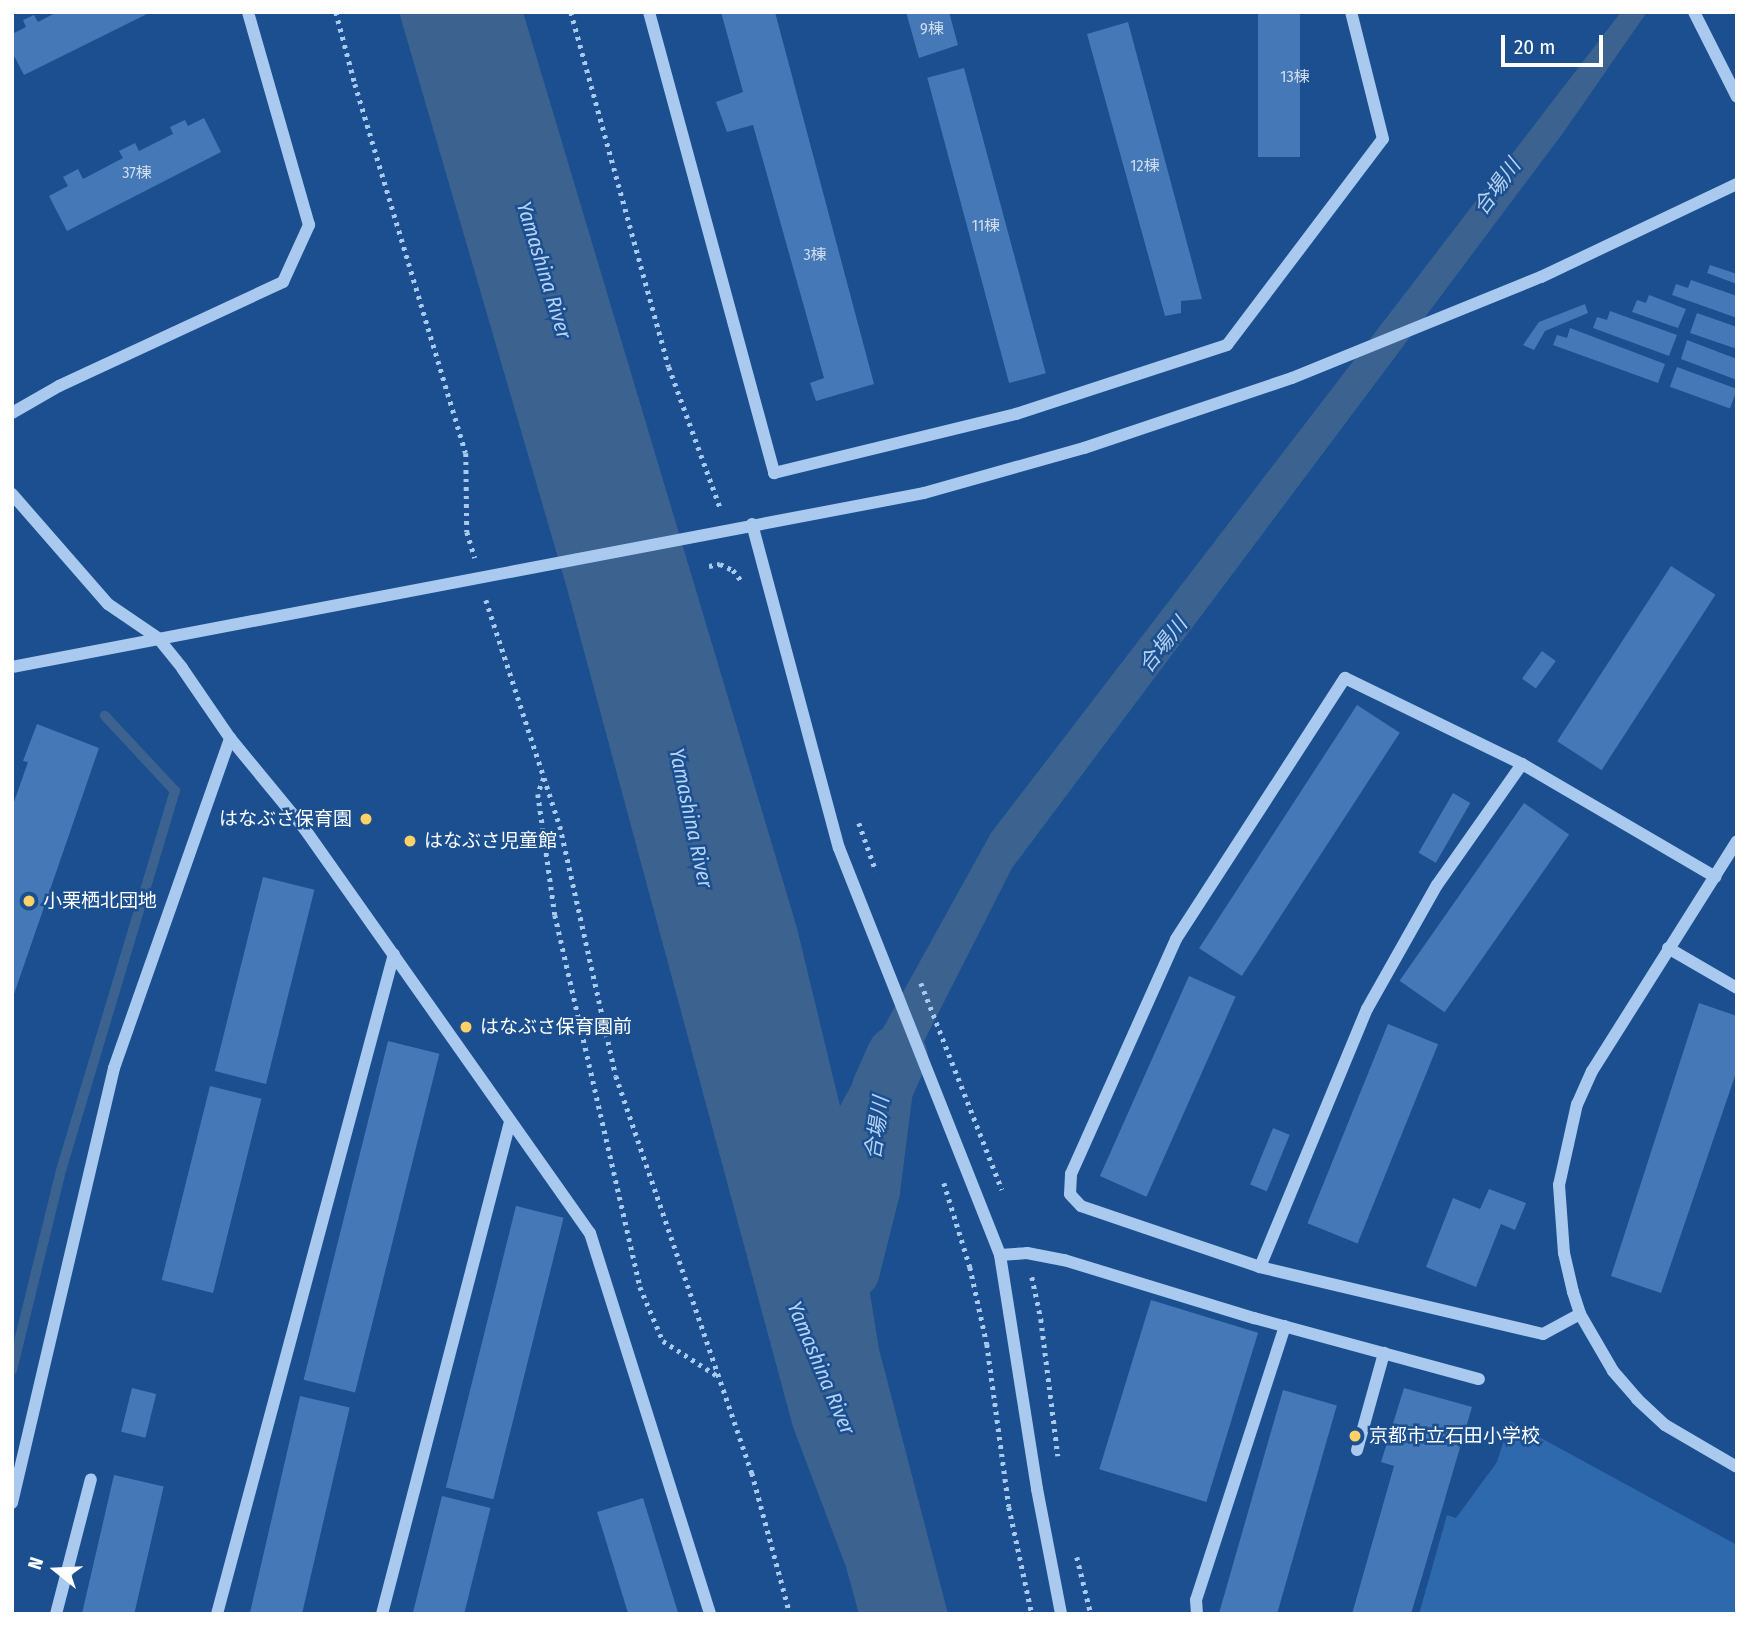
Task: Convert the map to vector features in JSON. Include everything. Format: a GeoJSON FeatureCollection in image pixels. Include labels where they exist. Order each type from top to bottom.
{"type":"FeatureCollection","features":[{"type":"Feature","properties":{"kind":"street"},"geometry":{"type":"LineString","coordinates":[[12,413],[59,386],[283,282],[309,225],[248,12]]}},
{"type":"Feature","properties":{"kind":"street"},"geometry":{"type":"LineString","coordinates":[[649,12],[774,473],[1016,414],[1227,345],[1383,139],[1351,12]]}},
{"type":"Feature","properties":{"kind":"street"},"geometry":{"type":"LineString","coordinates":[[1694,12],[1737,97]]}},
{"type":"Feature","properties":{"kind":"street"},"geometry":{"type":"LineString","coordinates":[[12,667],[506,575],[728,528],[924,493],[1084,447],[1292,378],[1541,277],[1737,184]]}},
{"type":"Feature","properties":{"kind":"street"},"geometry":{"type":"LineString","coordinates":[[12,494],[108,604],[158,638],[230,738],[304,828],[590,1233],[710,1614]]}},
{"type":"Feature","properties":{"kind":"street"},"geometry":{"type":"LineString","coordinates":[[752,524],[839,848],[1000,1255],[1037,1489],[1061,1614]]}},
{"type":"Feature","properties":{"kind":"street"},"geometry":{"type":"LineString","coordinates":[[1580,1314],[1543,1334],[1260,1267],[1081,1206],[1070,1194],[1072,1174],[1175,939],[1345,678],[1522,764],[1715,877]]}},
{"type":"Feature","properties":{"kind":"street"},"geometry":{"type":"LineString","coordinates":[[12,1503],[114,1068],[230,738]]}},
{"type":"Feature","properties":{"kind":"street"},"geometry":{"type":"LineString","coordinates":[[1260,1267],[1367,1009],[1437,885],[1522,764]]}},
{"type":"Feature","properties":{"kind":"street"},"geometry":{"type":"LineString","coordinates":[[1737,841],[1592,1071],[1577,1104],[1559,1185],[1564,1253],[1580,1314],[1613,1371],[1637,1399],[1665,1425],[1737,1467]]}},
{"type":"Feature","properties":{"kind":"street"},"geometry":{"type":"LineString","coordinates":[[1668,948],[1737,988]]}},
{"type":"Feature","properties":{"kind":"street"},"geometry":{"type":"LineString","coordinates":[[217,1614],[394,954]]}},
{"type":"Feature","properties":{"kind":"street"},"geometry":{"type":"LineString","coordinates":[[382,1614],[510,1122]]}},
{"type":"Feature","properties":{"kind":"street"},"geometry":{"type":"LineString","coordinates":[[1000,1255],[1027,1253],[1064,1260],[1285,1326],[1479,1379]]}},
{"type":"Feature","properties":{"kind":"street"},"geometry":{"type":"LineString","coordinates":[[1197,1614],[1196,1600],[1285,1326]]}},
{"type":"Feature","properties":{"kind":"street"},"geometry":{"type":"LineString","coordinates":[[1357,1450],[1384,1353]]}},
{"type":"Feature","properties":{"kind":"street"},"geometry":{"type":"LineString","coordinates":[[56,1614],[91,1479]]}},
{"type":"Feature","properties":{"kind":"path"},"geometry":{"type":"LineString","coordinates":[[336,12],[359,98],[466,453],[467,532],[492,624],[560,826],[616,1076],[752,1473],[790,1614]]}},
{"type":"Feature","properties":{"kind":"path"},"geometry":{"type":"LineString","coordinates":[[571,12],[669,367],[728,528]]}},
{"type":"Feature","properties":{"kind":"path"},"geometry":{"type":"LineString","coordinates":[[544,777],[538,794],[555,915],[640,1287],[663,1341],[719,1378]]}},
{"type":"Feature","properties":{"kind":"path"},"geometry":{"type":"LineString","coordinates":[[916,971],[969,1099]]}},
{"type":"Feature","properties":{"kind":"path"},"geometry":{"type":"LineString","coordinates":[[958,1147],[936,1158],[970,1267],[987,1344],[1009,1507],[1032,1614]]}},
{"type":"Feature","properties":{"kind":"shaded area"},"geometry":{"type":"Polygon","coordinates":[[[1510,1421],[1737,1545],[1737,1614],[1419,1614],[1447,1515],[1456,1518],[1497,1462],[1510,1421]]]}},
{"type":"Feature","properties":{"kind":"water","name":"Yamashina River"},"geometry":{"type":"Polygon","coordinates":[[[399,12],[523,12],[797,928],[840,1106],[991,833],[1621,12],[1647,12],[1563,133],[1012,868],[852,1183],[879,1349],[948,1614],[859,1614],[846,1567],[793,1427],[568,592],[399,12]]]}},
{"type":"Feature","properties":{"kind":"building"},"geometry":{"type":"Polygon","coordinates":[[[57,12],[151,12],[24,75],[12,52],[12,34],[26,27],[23,20],[34,15],[38,22],[57,12]]]}},
{"type":"Feature","properties":{"kind":"building"},"geometry":{"type":"Polygon","coordinates":[[[721,12],[775,12],[874,384],[816,401],[810,383],[824,378],[753,125],[727,132],[716,102],[743,92],[721,12]]]}},
{"type":"Feature","properties":{"kind":"building"},"geometry":{"type":"Polygon","coordinates":[[[906,12],[949,12],[958,45],[919,58],[906,12]]]}},
{"type":"Feature","properties":{"kind":"building"},"geometry":{"type":"Polygon","coordinates":[[[1258,12],[1300,12],[1300,157],[1258,157],[1258,12]]]}},
{"type":"Feature","properties":{"kind":"building"},"geometry":{"type":"Polygon","coordinates":[[[1128,22],[1202,299],[1181,301],[1181,313],[1165,316],[1087,34],[1128,22]]]}},
{"type":"Feature","properties":{"kind":"building"},"geometry":{"type":"Polygon","coordinates":[[[964,68],[1046,373],[1009,383],[927,78],[964,68]]]}},
{"type":"Feature","properties":{"kind":"building"},"geometry":{"type":"Polygon","coordinates":[[[204,118],[221,152],[67,231],[49,196],[68,186],[63,177],[78,169],[83,179],[123,158],[119,151],[135,143],[139,151],[173,134],[170,127],[185,120],[188,126],[204,118]]]}},
{"type":"Feature","properties":{"kind":"building"},"geometry":{"type":"Polygon","coordinates":[[[1710,265],[1737,274],[1737,284],[1707,273],[1710,265]]]}},
{"type":"Feature","properties":{"kind":"building"},"geometry":{"type":"Polygon","coordinates":[[[1691,280],[1737,296],[1737,318],[1672,295],[1676,284],[1688,288],[1691,280]]]}},
{"type":"Feature","properties":{"kind":"building"},"geometry":{"type":"Polygon","coordinates":[[[1649,295],[1686,309],[1678,328],[1632,312],[1637,300],[1646,303],[1649,295]]]}},
{"type":"Feature","properties":{"kind":"building"},"geometry":{"type":"Polygon","coordinates":[[[1585,304],[1588,313],[1545,331],[1534,350],[1523,345],[1539,322],[1585,304]]]}},
{"type":"Feature","properties":{"kind":"building"},"geometry":{"type":"Polygon","coordinates":[[[1610,311],[1677,335],[1669,356],[1593,328],[1597,317],[1607,320],[1610,311]]]}},
{"type":"Feature","properties":{"kind":"building"},"geometry":{"type":"Polygon","coordinates":[[[1697,313],[1737,327],[1737,349],[1690,333],[1697,313]]]}},
{"type":"Feature","properties":{"kind":"building"},"geometry":{"type":"Polygon","coordinates":[[[1570,328],[1665,364],[1658,383],[1553,345],[1557,335],[1567,338],[1570,328]]]}},
{"type":"Feature","properties":{"kind":"building"},"geometry":{"type":"Polygon","coordinates":[[[1687,340],[1737,359],[1737,380],[1681,359],[1687,340]]]}},
{"type":"Feature","properties":{"kind":"building"},"geometry":{"type":"Polygon","coordinates":[[[1677,367],[1737,389],[1730,409],[1670,387],[1677,367]]]}},
{"type":"Feature","properties":{"kind":"building"},"geometry":{"type":"Polygon","coordinates":[[[1671,566],[1715,595],[1602,770],[1557,741],[1671,566]]]}},
{"type":"Feature","properties":{"kind":"building"},"geometry":{"type":"Polygon","coordinates":[[[1542,651],[1556,661],[1536,688],[1522,679],[1542,651]]]}},
{"type":"Feature","properties":{"kind":"building"},"geometry":{"type":"Polygon","coordinates":[[[1357,705],[1400,733],[1242,976],[1199,948],[1357,705]]]}},
{"type":"Feature","properties":{"kind":"building","name":"小栗栖北団地"},"geometry":{"type":"Polygon","coordinates":[[[37,724],[99,748],[13,997],[12,808],[28,762],[23,761],[37,724]]]}},
{"type":"Feature","properties":{"kind":"building"},"geometry":{"type":"Polygon","coordinates":[[[1453,793],[1470,803],[1436,863],[1418,853],[1453,793]]]}},
{"type":"Feature","properties":{"kind":"building"},"geometry":{"type":"Polygon","coordinates":[[[1524,803],[1569,835],[1445,1012],[1400,981],[1524,803]]]}},
{"type":"Feature","properties":{"kind":"building"},"geometry":{"type":"Polygon","coordinates":[[[263,877],[314,890],[266,1084],[215,1071],[263,877]]]}},
{"type":"Feature","properties":{"kind":"building"},"geometry":{"type":"Polygon","coordinates":[[[1189,976],[1236,997],[1147,1197],[1100,1176],[1189,976]]]}},
{"type":"Feature","properties":{"kind":"building"},"geometry":{"type":"Polygon","coordinates":[[[1699,1003],[1737,1016],[1737,1070],[1661,1293],[1611,1276],[1699,1003]]]}},
{"type":"Feature","properties":{"kind":"building"},"geometry":{"type":"Polygon","coordinates":[[[1388,1024],[1438,1044],[1358,1244],[1307,1223],[1388,1024]]]}},
{"type":"Feature","properties":{"kind":"building"},"geometry":{"type":"Polygon","coordinates":[[[388,1041],[439,1054],[355,1392],[304,1380],[388,1041]]]}},
{"type":"Feature","properties":{"kind":"building"},"geometry":{"type":"Polygon","coordinates":[[[210,1086],[261,1099],[213,1293],[162,1280],[210,1086]]]}},
{"type":"Feature","properties":{"kind":"building"},"geometry":{"type":"Polygon","coordinates":[[[1273,1128],[1290,1135],[1267,1191],[1250,1185],[1273,1128]]]}},
{"type":"Feature","properties":{"kind":"building"},"geometry":{"type":"Polygon","coordinates":[[[1489,1189],[1526,1203],[1515,1230],[1501,1224],[1476,1287],[1426,1267],[1453,1198],[1480,1209],[1489,1189]]]}},
{"type":"Feature","properties":{"kind":"building"},"geometry":{"type":"Polygon","coordinates":[[[516,1206],[564,1218],[493,1499],[446,1487],[516,1206]]]}},
{"type":"Feature","properties":{"kind":"building"},"geometry":{"type":"Polygon","coordinates":[[[1151,1300],[1258,1333],[1206,1502],[1099,1469],[1151,1300]]]}},
{"type":"Feature","properties":{"kind":"building"},"geometry":{"type":"Polygon","coordinates":[[[132,1388],[156,1394],[145,1438],[121,1432],[132,1388]]]}},
{"type":"Feature","properties":{"kind":"building"},"geometry":{"type":"Polygon","coordinates":[[[1404,1388],[1472,1407],[1411,1614],[1352,1614],[1394,1466],[1381,1462],[1404,1388]]]}},
{"type":"Feature","properties":{"kind":"building"},"geometry":{"type":"Polygon","coordinates":[[[1283,1390],[1337,1405],[1277,1614],[1219,1614],[1283,1390]]]}},
{"type":"Feature","properties":{"kind":"building"},"geometry":{"type":"Polygon","coordinates":[[[300,1396],[350,1407],[302,1614],[250,1614],[300,1396]]]}},
{"type":"Feature","properties":{"kind":"building"},"geometry":{"type":"Polygon","coordinates":[[[114,1475],[164,1486],[134,1614],[82,1614],[114,1475]]]}},
{"type":"Feature","properties":{"kind":"building"},"geometry":{"type":"Polygon","coordinates":[[[442,1496],[491,1508],[464,1614],[413,1614],[442,1496]]]}},
{"type":"Feature","properties":{"kind":"building"},"geometry":{"type":"Polygon","coordinates":[[[643,1498],[678,1614],[628,1614],[597,1512],[643,1498]]]}},
{"type":"Feature","properties":{"kind":"waterway"},"geometry":{"type":"LineString","coordinates":[[12,1370],[62,1167],[175,791],[105,716]]}},
{"type":"Feature","properties":{"kind":"waterway","name":"合場川"},"geometry":{"type":"LineString","coordinates":[[816,1296],[849,1269],[869,1190],[882,1088],[897,1055]]}},
{"type":"Feature","properties":{"kind":"place","name":"はなぶさ保育園"},"geometry":{"type":"Point","coordinates":[366,819]}},
{"type":"Feature","properties":{"kind":"place","name":"はなぶさ児童館"},"geometry":{"type":"Point","coordinates":[410,841]}},
{"type":"Feature","properties":{"kind":"place","name":"小栗栖北団地"},"geometry":{"type":"Point","coordinates":[29,901]}},
{"type":"Feature","properties":{"kind":"place","name":"はなぶさ保育園前"},"geometry":{"type":"Point","coordinates":[466,1027]}},
{"type":"Feature","properties":{"kind":"place","name":"京都市立石田小学校"},"geometry":{"type":"Point","coordinates":[1355,1436]}}]}
